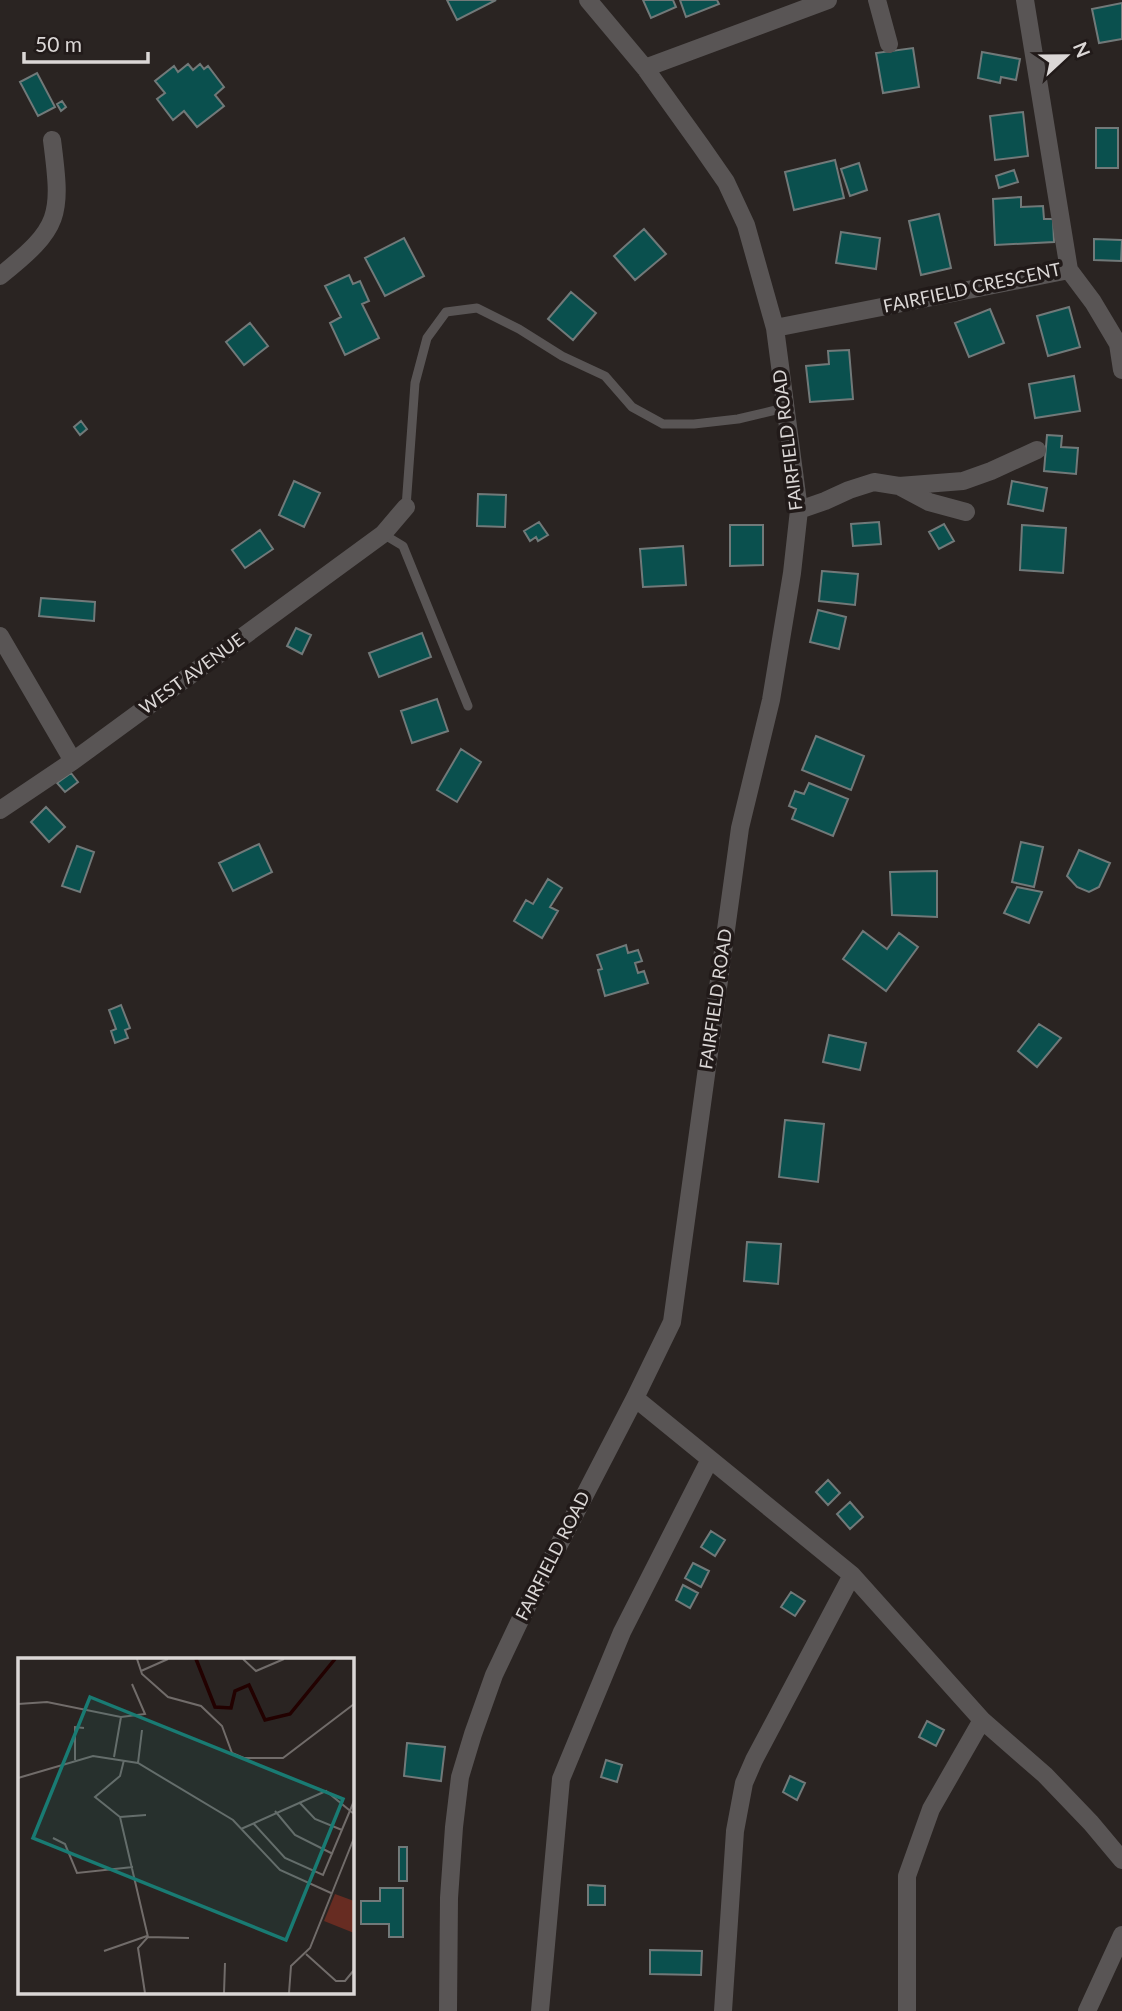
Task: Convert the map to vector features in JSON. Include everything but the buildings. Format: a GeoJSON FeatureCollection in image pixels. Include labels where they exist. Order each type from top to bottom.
{"type":"FeatureCollection","features":[{"type":"Feature","properties":{"kind":"street","name":"FAIRFIELD ROAD"},"geometry":{"type":"LineString","coordinates":[[448,2011],[449,1898],[460,1777],[494,1675],[672,1322],[740,828],[771,700],[792,573],[799,510],[775,328],[746,225],[726,182],[645,68],[588,0]]}},
{"type":"Feature","properties":{"kind":"street"},"geometry":{"type":"LineString","coordinates":[[645,68],[828,0]]}},
{"type":"Feature","properties":{"kind":"street"},"geometry":{"type":"LineString","coordinates":[[877,0],[889,44]]}},
{"type":"Feature","properties":{"kind":"street","name":"FAIRFIELD CRESCENT"},"geometry":{"type":"LineString","coordinates":[[775,328],[1069,270],[1025,0]]}},
{"type":"Feature","properties":{"kind":"street"},"geometry":{"type":"LineString","coordinates":[[0,276],[36,246],[53,218],[58,187],[52,140]]}},
{"type":"Feature","properties":{"kind":"street"},"geometry":{"type":"LineString","coordinates":[[1069,270],[1093,302],[1118,344],[1122,370]]}},
{"type":"Feature","properties":{"kind":"street"},"geometry":{"type":"LineString","coordinates":[[799,510],[849,489],[874,482],[899,486],[963,481],[1037,450]]}},
{"type":"Feature","properties":{"kind":"street"},"geometry":{"type":"LineString","coordinates":[[899,486],[929,502],[966,512]]}},
{"type":"Feature","properties":{"kind":"street","name":"WEST AVENUE"},"geometry":{"type":"LineString","coordinates":[[0,810],[73,761],[383,534],[406,507]]}},
{"type":"Feature","properties":{"kind":"street"},"geometry":{"type":"LineString","coordinates":[[0,636],[73,761]]}},
{"type":"Feature","properties":{"kind":"street"},"geometry":{"type":"LineString","coordinates":[[635,1398],[852,1575],[982,1720],[1045,1775],[1091,1822],[1122,1860]]}},
{"type":"Feature","properties":{"kind":"street"},"geometry":{"type":"LineString","coordinates":[[540,2011],[561,1779],[622,1632],[710,1459]]}},
{"type":"Feature","properties":{"kind":"street"},"geometry":{"type":"LineString","coordinates":[[723,2011],[735,1831],[744,1783],[852,1575]]}},
{"type":"Feature","properties":{"kind":"street"},"geometry":{"type":"LineString","coordinates":[[907,2011],[907,1876],[931,1809],[982,1720]]}},
{"type":"Feature","properties":{"kind":"street"},"geometry":{"type":"LineString","coordinates":[[1087,2011],[1122,1935]]}},
{"type":"Feature","properties":{"kind":"lane"},"geometry":{"type":"LineString","coordinates":[[406,507],[415,383],[428,338],[446,312],[477,308],[519,329],[562,356],[605,376],[632,407],[663,424],[738,419],[784,408]]}},
{"type":"Feature","properties":{"kind":"lane"},"geometry":{"type":"LineString","coordinates":[[383,534],[403,546],[468,706]]}}]}
